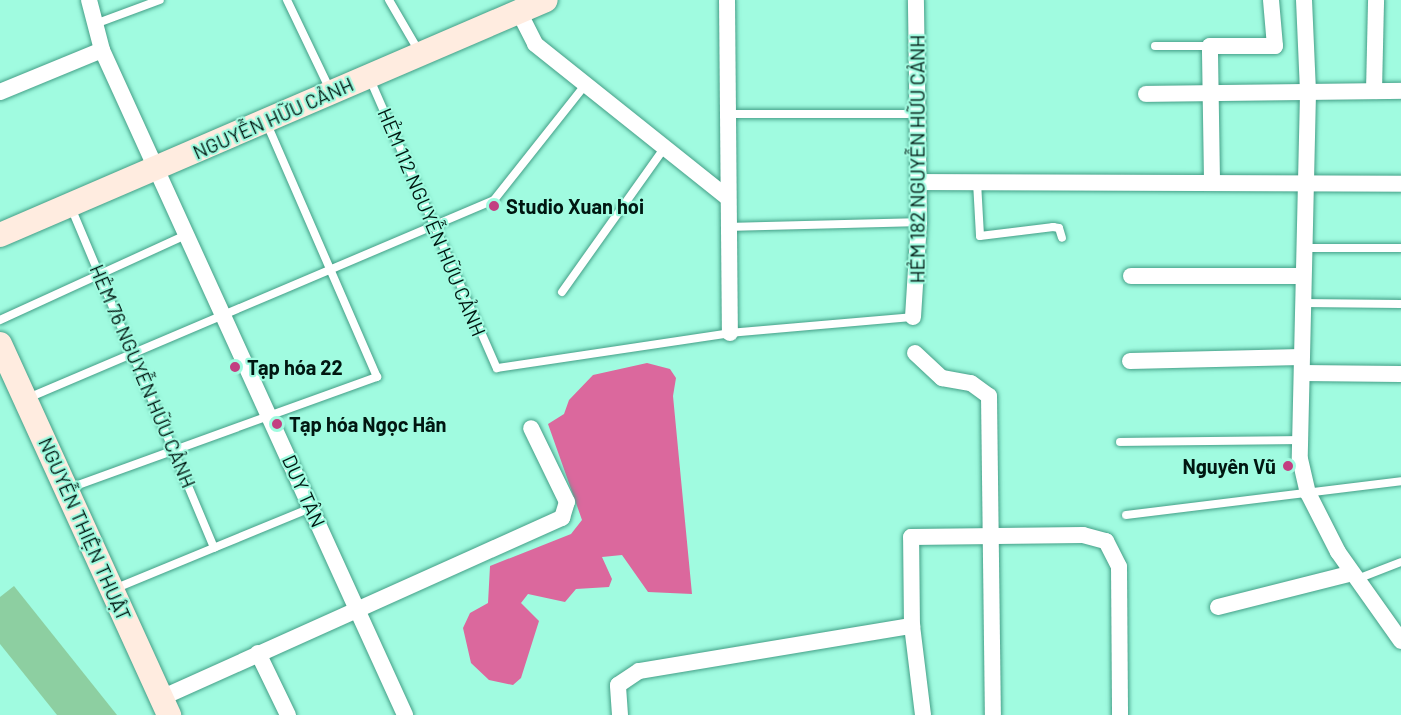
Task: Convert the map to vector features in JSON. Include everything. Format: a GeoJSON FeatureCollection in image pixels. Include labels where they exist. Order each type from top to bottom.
{"type":"FeatureCollection","features":[{"type":"Feature","properties":{"kind":"street","name":"DUY TÂN"},"geometry":{"type":"LineString","coordinates":[[89,0],[102,50],[159,168],[405,715]]}},
{"type":"Feature","properties":{"kind":"street","name":"NGUYỄN HỮU CẢNH"},"geometry":{"type":"LineString","coordinates":[[0,235],[546,0]]}},
{"type":"Feature","properties":{"kind":"street"},"geometry":{"type":"LineString","coordinates":[[727,0],[726,114],[727,197],[730,227],[730,333]]}},
{"type":"Feature","properties":{"kind":"street","name":"HẺM 182 NGUYỄN HỮU CẢNH"},"geometry":{"type":"LineString","coordinates":[[913,317],[919,222],[916,0]]}},
{"type":"Feature","properties":{"kind":"street"},"geometry":{"type":"LineString","coordinates":[[1212,180],[1210,46],[1275,46],[1271,0]]}},
{"type":"Feature","properties":{"kind":"street"},"geometry":{"type":"LineString","coordinates":[[1304,0],[1308,93],[1302,184],[1300,440],[1308,493],[1354,576],[1396,625],[1401,641]]}},
{"type":"Feature","properties":{"kind":"street"},"geometry":{"type":"LineString","coordinates":[[1374,91],[1376,0]]}},
{"type":"Feature","properties":{"kind":"street"},"geometry":{"type":"LineString","coordinates":[[519,12],[535,44],[663,150],[727,197]]}},
{"type":"Feature","properties":{"kind":"street"},"geometry":{"type":"LineString","coordinates":[[0,92],[102,50]]}},
{"type":"Feature","properties":{"kind":"street"},"geometry":{"type":"LineString","coordinates":[[1146,94],[1210,97],[1401,91]]}},
{"type":"Feature","properties":{"kind":"street"},"geometry":{"type":"LineString","coordinates":[[919,182],[1091,181],[1100,186],[1212,180],[1302,184],[1401,184]]}},
{"type":"Feature","properties":{"kind":"street"},"geometry":{"type":"LineString","coordinates":[[1131,276],[1302,276]]}},
{"type":"Feature","properties":{"kind":"street","name":"NGUYỄN THIỆN THUẬT"},"geometry":{"type":"LineString","coordinates":[[0,344],[8,380],[26,399],[165,707]]}},
{"type":"Feature","properties":{"kind":"street"},"geometry":{"type":"LineString","coordinates":[[915,353],[942,378],[971,383],[989,396],[993,715]]}},
{"type":"Feature","properties":{"kind":"street"},"geometry":{"type":"LineString","coordinates":[[1130,361],[1302,365],[1401,374]]}},
{"type":"Feature","properties":{"kind":"street"},"geometry":{"type":"LineString","coordinates":[[165,707],[258,653],[355,607],[562,518],[567,502],[531,428]]}},
{"type":"Feature","properties":{"kind":"street"},"geometry":{"type":"LineString","coordinates":[[923,715],[912,626],[911,537],[991,538],[1083,535],[1106,541],[1114,552],[1120,715]]}},
{"type":"Feature","properties":{"kind":"street"},"geometry":{"type":"LineString","coordinates":[[1218,607],[1354,576]]}},
{"type":"Feature","properties":{"kind":"street"},"geometry":{"type":"LineString","coordinates":[[620,715],[618,685],[639,671],[912,626]]}},
{"type":"Feature","properties":{"kind":"street"},"geometry":{"type":"LineString","coordinates":[[258,653],[288,715]]}},
{"type":"Feature","properties":{"kind":"lane"},"geometry":{"type":"LineString","coordinates":[[95,24],[160,0]]}},
{"type":"Feature","properties":{"kind":"lane"},"geometry":{"type":"LineString","coordinates":[[287,0],[331,92]]}},
{"type":"Feature","properties":{"kind":"lane"},"geometry":{"type":"LineString","coordinates":[[389,0],[420,54]]}},
{"type":"Feature","properties":{"kind":"lane"},"geometry":{"type":"LineString","coordinates":[[1155,46],[1210,46]]}},
{"type":"Feature","properties":{"kind":"lane","name":"HẺM 112 NGUYỄN HỮU CẢNH"},"geometry":{"type":"LineString","coordinates":[[368,75],[497,368],[730,333]]}},
{"type":"Feature","properties":{"kind":"lane"},"geometry":{"type":"LineString","coordinates":[[26,399],[432,224],[494,200],[585,85]]}},
{"type":"Feature","properties":{"kind":"lane"},"geometry":{"type":"LineString","coordinates":[[726,114],[918,114]]}},
{"type":"Feature","properties":{"kind":"lane"},"geometry":{"type":"LineString","coordinates":[[67,489],[377,377],[266,121]]}},
{"type":"Feature","properties":{"kind":"lane"},"geometry":{"type":"LineString","coordinates":[[562,292],[663,150]]}},
{"type":"Feature","properties":{"kind":"lane"},"geometry":{"type":"LineString","coordinates":[[977,182],[980,236],[1059,228],[1062,238]]}},
{"type":"Feature","properties":{"kind":"lane","name":"HẺM 76 NGUYỄN HỮU CẢNH"},"geometry":{"type":"LineString","coordinates":[[70,205],[176,449],[214,548]]}},
{"type":"Feature","properties":{"kind":"lane"},"geometry":{"type":"LineString","coordinates":[[730,227],[919,222]]}},
{"type":"Feature","properties":{"kind":"lane"},"geometry":{"type":"LineString","coordinates":[[0,320],[189,234]]}},
{"type":"Feature","properties":{"kind":"lane"},"geometry":{"type":"LineString","coordinates":[[1303,248],[1401,248]]}},
{"type":"Feature","properties":{"kind":"lane"},"geometry":{"type":"LineString","coordinates":[[1302,303],[1401,304]]}},
{"type":"Feature","properties":{"kind":"lane"},"geometry":{"type":"LineString","coordinates":[[730,333],[913,317]]}},
{"type":"Feature","properties":{"kind":"lane"},"geometry":{"type":"LineString","coordinates":[[1120,442],[1300,440]]}},
{"type":"Feature","properties":{"kind":"lane"},"geometry":{"type":"LineString","coordinates":[[1126,515],[1401,481]]}},
{"type":"Feature","properties":{"kind":"lane"},"geometry":{"type":"LineString","coordinates":[[113,590],[311,508]]}},
{"type":"Feature","properties":{"kind":"lane"},"geometry":{"type":"LineString","coordinates":[[1354,576],[1401,562]]}},
{"type":"Feature","properties":{"kind":"shaded area"},"geometry":{"type":"Polygon","coordinates":[[[647,363],[670,369],[676,378],[673,396],[692,594],[648,592],[622,555],[602,557],[612,579],[609,587],[576,589],[565,602],[528,594],[521,603],[539,621],[521,678],[513,685],[489,680],[471,663],[463,628],[470,613],[488,603],[490,566],[571,534],[582,520],[548,424],[564,414],[569,400],[593,375],[647,363]]]}},
{"type":"Feature","properties":{"kind":"building"},"geometry":{"type":"Polygon","coordinates":[[[14,586],[117,715],[57,715],[0,644],[0,597],[14,586]]]}},
{"type":"Feature","properties":{"kind":"place","name":"Studio Xuan hoi"},"geometry":{"type":"Point","coordinates":[494,206]}},
{"type":"Feature","properties":{"kind":"place","name":"Tạp hóa 22"},"geometry":{"type":"Point","coordinates":[235,367]}},
{"type":"Feature","properties":{"kind":"place","name":"Tạp hóa Ngọc Hân"},"geometry":{"type":"Point","coordinates":[277,424]}},
{"type":"Feature","properties":{"kind":"place","name":"Nguyên Vũ"},"geometry":{"type":"Point","coordinates":[1288,466]}}]}
